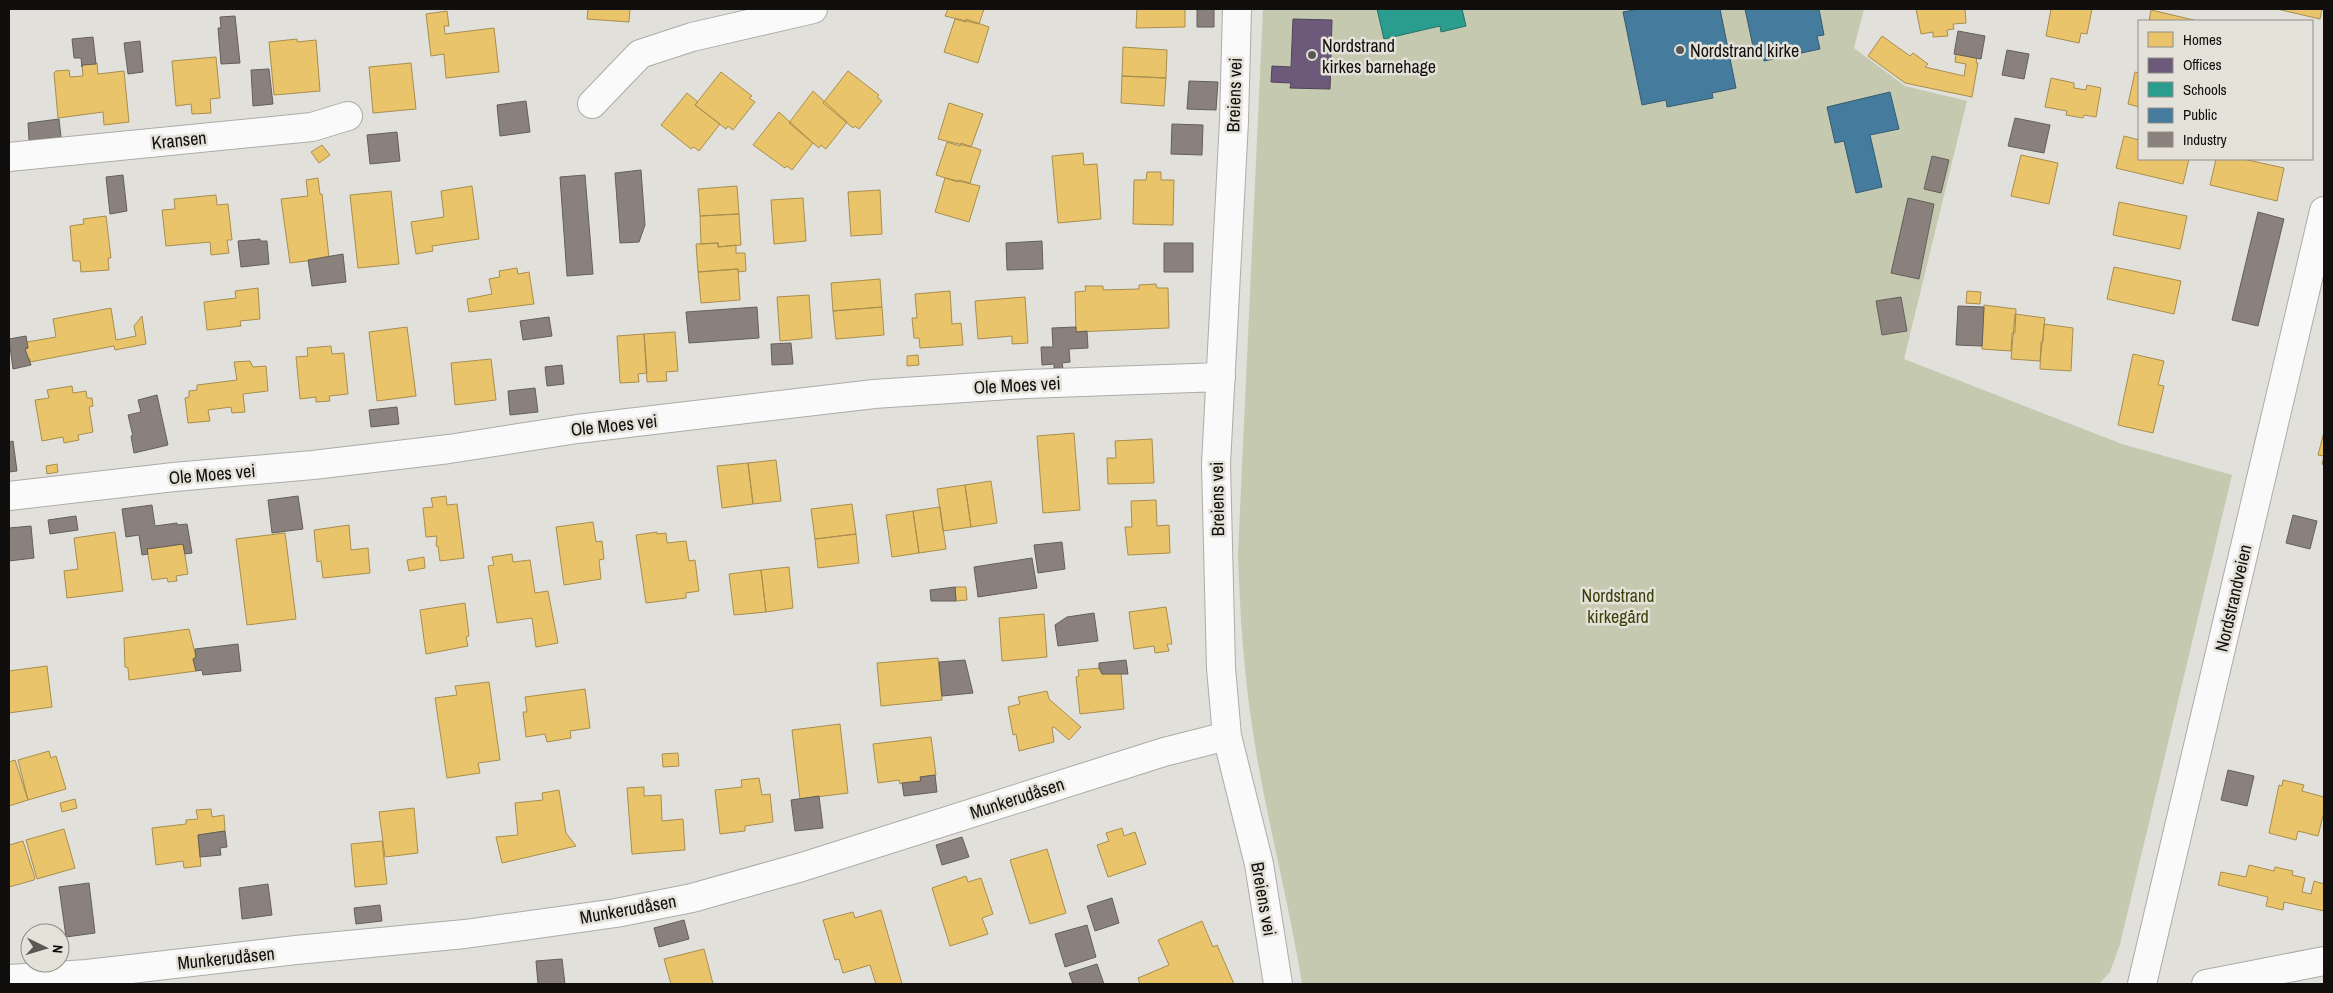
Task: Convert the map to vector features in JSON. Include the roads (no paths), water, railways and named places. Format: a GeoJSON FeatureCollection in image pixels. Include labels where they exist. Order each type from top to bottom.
{"type":"FeatureCollection","features":[{"type":"Feature","properties":{"kind":"street"},"geometry":{"type":"LineString","coordinates":[[592,104],[640,54],[692,37],[813,9]]}},
{"type":"Feature","properties":{"kind":"street","name":"Breiens vei"},"geometry":{"type":"LineString","coordinates":[[1236,9],[1234,120],[1216,464],[1221,668],[1227,736],[1259,864],[1278,984]]}},
{"type":"Feature","properties":{"kind":"street","name":"Kransen"},"geometry":{"type":"LineString","coordinates":[[9,157],[312,127],[348,116]]}},
{"type":"Feature","properties":{"kind":"street","name":"Nordstrandveien"},"geometry":{"type":"LineString","coordinates":[[2142,984],[2323,222]]}},
{"type":"Feature","properties":{"kind":"street","name":"Ole Moes vei"},"geometry":{"type":"LineString","coordinates":[[9,496],[174,476],[313,465],[449,449],[577,429],[874,394],[1027,384],[1221,376]]}},
{"type":"Feature","properties":{"kind":"street","name":"Munkerudåsen"},"geometry":{"type":"LineString","coordinates":[[9,980],[87,974],[268,953],[465,934],[616,913],[683,900],[802,867],[1116,766],[1227,736]]}},
{"type":"Feature","properties":{"kind":"street"},"geometry":{"type":"LineString","coordinates":[[2206,984],[2324,961]]}},
{"type":"Feature","properties":{"kind":"place","name":"Nordstrand kirke"},"geometry":{"type":"Point","coordinates":[1680,50]}},
{"type":"Feature","properties":{"kind":"place","name":"Nordstrand kirkes barnehage"},"geometry":{"type":"Point","coordinates":[1312,55]}},
{"type":"Feature","properties":{"kind":"park label","name":"Nordstrand kirkegård"},"geometry":{"type":"Point","coordinates":[1618,605]}}]}
